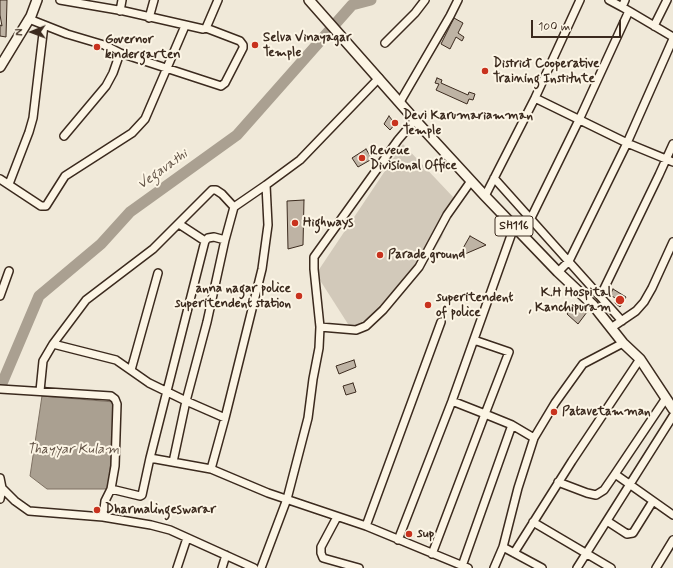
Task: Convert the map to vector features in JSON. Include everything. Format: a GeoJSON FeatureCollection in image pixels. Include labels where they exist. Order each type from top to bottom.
{"type":"FeatureCollection","features":[{"type":"Feature","properties":{"kind":"main road"},"geometry":{"type":"LineString","coordinates":[[0,67],[29,19],[37,0]]}},
{"type":"Feature","properties":{"kind":"main road","name":"SH116"},"geometry":{"type":"LineString","coordinates":[[309,0],[471,181],[514,227],[593,306],[623,343],[640,359],[673,409]]}},
{"type":"Feature","properties":{"kind":"street"},"geometry":{"type":"LineString","coordinates":[[29,19],[66,34],[104,45],[120,53],[221,86],[225,84],[243,48],[240,41],[206,28],[203,30],[120,11],[60,0]]}},
{"type":"Feature","properties":{"kind":"street"},"geometry":{"type":"LineString","coordinates":[[120,11],[122,0]]}},
{"type":"Feature","properties":{"kind":"street"},"geometry":{"type":"LineString","coordinates":[[149,18],[154,0]]}},
{"type":"Feature","properties":{"kind":"street"},"geometry":{"type":"LineString","coordinates":[[206,28],[218,0]]}},
{"type":"Feature","properties":{"kind":"street"},"geometry":{"type":"LineString","coordinates":[[385,43],[415,13],[425,0]]}},
{"type":"Feature","properties":{"kind":"street"},"geometry":{"type":"LineString","coordinates":[[400,102],[458,0]]}},
{"type":"Feature","properties":{"kind":"street"},"geometry":{"type":"LineString","coordinates":[[485,196],[535,98],[580,0]]}},
{"type":"Feature","properties":{"kind":"street"},"geometry":{"type":"LineString","coordinates":[[558,272],[569,261],[626,143],[673,38],[630,11],[609,0]]}},
{"type":"Feature","properties":{"kind":"street"},"geometry":{"type":"LineString","coordinates":[[622,7],[625,0]]}},
{"type":"Feature","properties":{"kind":"street"},"geometry":{"type":"LineString","coordinates":[[654,26],[666,0]]}},
{"type":"Feature","properties":{"kind":"street"},"geometry":{"type":"LineString","coordinates":[[531,218],[630,11]]}},
{"type":"Feature","properties":{"kind":"street"},"geometry":{"type":"LineString","coordinates":[[9,184],[33,118],[44,25]]}},
{"type":"Feature","properties":{"kind":"street"},"geometry":{"type":"LineString","coordinates":[[0,179],[41,206],[46,206],[65,176],[132,133],[145,119],[185,26]]}},
{"type":"Feature","properties":{"kind":"street"},"geometry":{"type":"LineString","coordinates":[[64,136],[106,86],[113,73],[120,53]]}},
{"type":"Feature","properties":{"kind":"street"},"geometry":{"type":"LineString","coordinates":[[173,462],[186,401],[207,322],[225,240],[234,207],[300,160],[379,78]]}},
{"type":"Feature","properties":{"kind":"street"},"geometry":{"type":"LineString","coordinates":[[535,98],[626,143],[670,161]]}},
{"type":"Feature","properties":{"kind":"street"},"geometry":{"type":"LineString","coordinates":[[261,568],[287,499],[308,418],[319,348],[320,327],[314,257],[398,140],[415,120]]}},
{"type":"Feature","properties":{"kind":"street"},"geometry":{"type":"LineString","coordinates":[[601,295],[670,161],[673,144]]}},
{"type":"Feature","properties":{"kind":"street"},"geometry":{"type":"LineString","coordinates":[[494,178],[601,295],[622,321]]}},
{"type":"Feature","properties":{"kind":"street"},"geometry":{"type":"LineString","coordinates":[[320,327],[356,330],[366,326],[383,310],[419,267],[447,215],[471,181]]}},
{"type":"Feature","properties":{"kind":"street"},"geometry":{"type":"LineString","coordinates":[[211,469],[262,269],[268,225],[266,185]]}},
{"type":"Feature","properties":{"kind":"street"},"geometry":{"type":"LineString","coordinates":[[40,391],[43,361],[53,344],[86,300],[153,249],[212,190],[216,190],[222,194],[234,207]]}},
{"type":"Feature","properties":{"kind":"street"},"geometry":{"type":"LineString","coordinates":[[179,224],[205,241]]}},
{"type":"Feature","properties":{"kind":"street"},"geometry":{"type":"LineString","coordinates":[[398,540],[452,401],[514,227]]}},
{"type":"Feature","properties":{"kind":"street"},"geometry":{"type":"LineString","coordinates":[[111,489],[140,496],[142,495],[205,241],[208,238],[214,237],[225,240]]}},
{"type":"Feature","properties":{"kind":"street"},"geometry":{"type":"LineString","coordinates":[[611,328],[636,311],[644,302],[673,242]]}},
{"type":"Feature","properties":{"kind":"street"},"geometry":{"type":"LineString","coordinates":[[0,296],[9,271]]}},
{"type":"Feature","properties":{"kind":"street"},"geometry":{"type":"LineString","coordinates":[[131,370],[158,273]]}},
{"type":"Feature","properties":{"kind":"street"},"geometry":{"type":"LineString","coordinates":[[366,526],[442,322]]}},
{"type":"Feature","properties":{"kind":"street"},"geometry":{"type":"LineString","coordinates":[[432,554],[509,352],[474,340]]}},
{"type":"Feature","properties":{"kind":"street"},"geometry":{"type":"LineString","coordinates":[[494,568],[503,547],[518,488],[534,438],[555,403],[583,364],[623,343]]}},
{"type":"Feature","properties":{"kind":"street"},"geometry":{"type":"LineString","coordinates":[[53,344],[116,360],[149,383],[225,418]]}},
{"type":"Feature","properties":{"kind":"street"},"geometry":{"type":"LineString","coordinates":[[514,553],[558,482],[640,359]]}},
{"type":"Feature","properties":{"kind":"street"},"geometry":{"type":"LineString","coordinates":[[0,388],[111,396],[115,399],[118,404],[116,450],[111,489],[105,501],[103,517]]}},
{"type":"Feature","properties":{"kind":"street"},"geometry":{"type":"LineString","coordinates":[[558,482],[596,495],[604,490],[666,398]]}},
{"type":"Feature","properties":{"kind":"street"},"geometry":{"type":"LineString","coordinates":[[452,401],[512,425],[534,438]]}},
{"type":"Feature","properties":{"kind":"street"},"geometry":{"type":"LineString","coordinates":[[577,568],[673,416]]}},
{"type":"Feature","properties":{"kind":"street"},"geometry":{"type":"LineString","coordinates":[[150,458],[211,469],[268,493],[366,526],[465,567],[512,425]]}},
{"type":"Feature","properties":{"kind":"street"},"geometry":{"type":"LineString","coordinates":[[615,474],[673,515]]}},
{"type":"Feature","properties":{"kind":"street"},"geometry":{"type":"LineString","coordinates":[[0,478],[2,488],[0,499]]}},
{"type":"Feature","properties":{"kind":"street"},"geometry":{"type":"LineString","coordinates":[[2,488],[15,501],[29,510],[103,517],[151,525],[170,530],[254,568]]}},
{"type":"Feature","properties":{"kind":"street"},"geometry":{"type":"LineString","coordinates":[[607,521],[627,534],[633,534],[654,501]]}},
{"type":"Feature","properties":{"kind":"street"},"geometry":{"type":"LineString","coordinates":[[336,517],[321,547],[321,553],[324,558],[359,568]]}},
{"type":"Feature","properties":{"kind":"street"},"geometry":{"type":"LineString","coordinates":[[533,522],[611,568]]}},
{"type":"Feature","properties":{"kind":"street"},"geometry":{"type":"LineString","coordinates":[[177,568],[187,538]]}},
{"type":"Feature","properties":{"kind":"street"},"geometry":{"type":"LineString","coordinates":[[656,568],[673,540]]}},
{"type":"Feature","properties":{"kind":"street"},"geometry":{"type":"LineString","coordinates":[[503,547],[542,568]]}},
{"type":"Feature","properties":{"kind":"street"},"geometry":{"type":"LineString","coordinates":[[222,568],[226,556]]}},
{"type":"Feature","properties":{"kind":"shaded area","name":"Parade ground"},"geometry":{"type":"Polygon","coordinates":[[[403,144],[454,198],[442,237],[419,274],[355,335],[316,274],[403,144]]]}},
{"type":"Feature","properties":{"kind":"water","name":"Thayyar Kulam"},"geometry":{"type":"Polygon","coordinates":[[[42,396],[114,402],[109,489],[47,489],[30,476],[42,396]]]}},
{"type":"Feature","properties":{"kind":"building"},"geometry":{"type":"Polygon","coordinates":[[[0,0],[7,0],[6,37],[0,36],[0,25],[2,26],[0,0]]]}},
{"type":"Feature","properties":{"kind":"building"},"geometry":{"type":"Polygon","coordinates":[[[454,18],[463,23],[458,33],[464,37],[462,41],[456,37],[450,49],[441,44],[454,18]]]}},
{"type":"Feature","properties":{"kind":"building"},"geometry":{"type":"Polygon","coordinates":[[[437,78],[442,80],[441,83],[468,95],[469,92],[475,94],[473,100],[469,99],[467,104],[436,90],[439,84],[435,83],[437,78]]]}},
{"type":"Feature","properties":{"kind":"building"},"geometry":{"type":"Polygon","coordinates":[[[389,116],[395,124],[390,130],[384,124],[389,116]]]}},
{"type":"Feature","properties":{"kind":"building","name":"Reveue Divisional Office"},"geometry":{"type":"Polygon","coordinates":[[[366,149],[372,159],[358,167],[352,158],[366,149]]]}},
{"type":"Feature","properties":{"kind":"building","name":"Highways"},"geometry":{"type":"Polygon","coordinates":[[[304,200],[303,245],[288,249],[287,201],[304,200]]]}},
{"type":"Feature","properties":{"kind":"building"},"geometry":{"type":"Polygon","coordinates":[[[470,236],[486,245],[458,257],[470,236]]]}},
{"type":"Feature","properties":{"kind":"building"},"geometry":{"type":"Polygon","coordinates":[[[613,289],[626,297],[620,307],[615,303],[617,299],[610,295],[613,289]]]}},
{"type":"Feature","properties":{"kind":"building"},"geometry":{"type":"Polygon","coordinates":[[[575,303],[587,312],[578,324],[567,314],[575,303]]]}},
{"type":"Feature","properties":{"kind":"building"},"geometry":{"type":"Polygon","coordinates":[[[354,360],[356,367],[339,374],[336,366],[354,360]]]}},
{"type":"Feature","properties":{"kind":"building"},"geometry":{"type":"Polygon","coordinates":[[[353,383],[356,392],[346,395],[343,386],[353,383]]]}},
{"type":"Feature","properties":{"kind":"waterway","name":"Vegavathi"},"geometry":{"type":"LineString","coordinates":[[0,388],[39,296],[101,244],[130,212],[237,135],[352,5],[371,0]]}},
{"type":"Feature","properties":{"kind":"place","name":"Selva Vinayagar Temple"},"geometry":{"type":"Point","coordinates":[255,45]}},
{"type":"Feature","properties":{"kind":"place","name":"Governor kindergarten"},"geometry":{"type":"Point","coordinates":[97,47]}},
{"type":"Feature","properties":{"kind":"place","name":"District Cooperative Training Institute"},"geometry":{"type":"Point","coordinates":[485,71]}},
{"type":"Feature","properties":{"kind":"place","name":"Devi Karumariamman Temple"},"geometry":{"type":"Point","coordinates":[395,123]}},
{"type":"Feature","properties":{"kind":"place","name":"Reveue Divisional Office"},"geometry":{"type":"Point","coordinates":[362,158]}},
{"type":"Feature","properties":{"kind":"place","name":"Highways"},"geometry":{"type":"Point","coordinates":[295,223]}},
{"type":"Feature","properties":{"kind":"place","name":"Parade ground"},"geometry":{"type":"Point","coordinates":[380,255]}},
{"type":"Feature","properties":{"kind":"place","name":"anna nagar police superitendent station"},"geometry":{"type":"Point","coordinates":[299,296]}},
{"type":"Feature","properties":{"kind":"place","name":"K.H Hospital , Kanchipuram"},"geometry":{"type":"Point","coordinates":[620,300]}},
{"type":"Feature","properties":{"kind":"place","name":"superitendent of police"},"geometry":{"type":"Point","coordinates":[428,305]}},
{"type":"Feature","properties":{"kind":"place","name":"Patavetamman"},"geometry":{"type":"Point","coordinates":[554,412]}},
{"type":"Feature","properties":{"kind":"place","name":"Dharmalingeswarar"},"geometry":{"type":"Point","coordinates":[97,510]}},
{"type":"Feature","properties":{"kind":"place","name":"sup"},"geometry":{"type":"Point","coordinates":[409,534]}}]}
